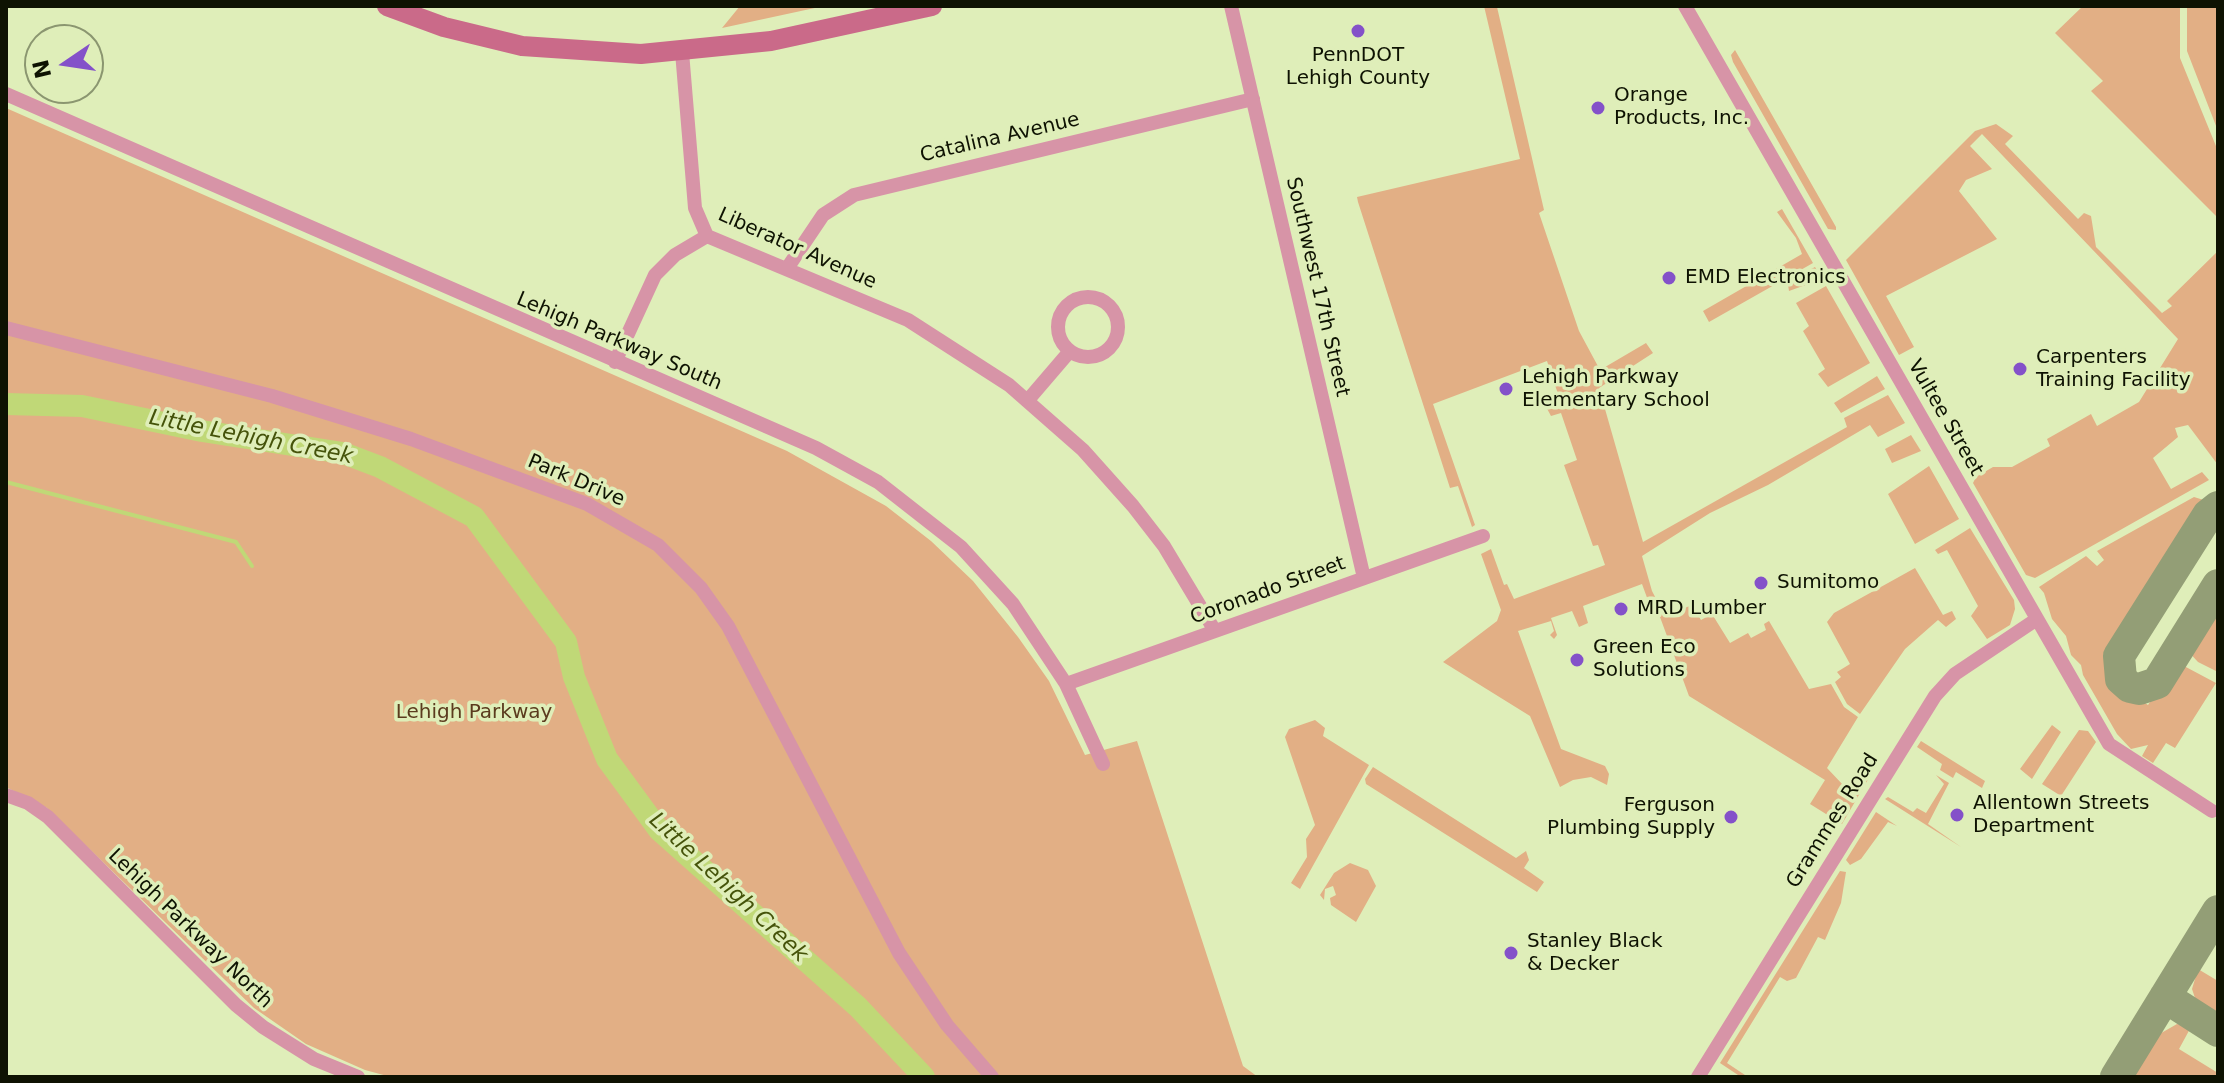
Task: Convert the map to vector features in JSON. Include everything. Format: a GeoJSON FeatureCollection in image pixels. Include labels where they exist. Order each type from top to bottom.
{"type":"FeatureCollection","features":[{"type":"Feature","properties":{"kind":"main road"},"geometry":{"type":"LineString","coordinates":[[387,6],[444,27],[522,46],[601,54],[682,52],[771,41],[932,6]]}},
{"type":"Feature","properties":{"kind":"main road"},"geometry":{"type":"LineString","coordinates":[[839,25],[887,6]]}},
{"type":"Feature","properties":{"kind":"street","name":"Southwest 17th Street"},"geometry":{"type":"LineString","coordinates":[[1231,6],[1364,578]]}},
{"type":"Feature","properties":{"kind":"street","name":"Vultee Street"},"geometry":{"type":"LineString","coordinates":[[1685,6],[2109,744],[2212,811]]}},
{"type":"Feature","properties":{"kind":"street","name":"Liberator Avenue"},"geometry":{"type":"LineString","coordinates":[[682,52],[695,208],[707,236],[788,267],[908,320],[990,371],[1028,400],[1083,450],[1133,506],[1164,546],[1215,631]]}},
{"type":"Feature","properties":{"kind":"street","name":"Lehigh Parkway South"},"geometry":{"type":"LineString","coordinates":[[6,94],[816,448],[907,502],[988,574],[1036,635],[1066,684],[1103,764]]}},
{"type":"Feature","properties":{"kind":"street","name":"Catalina Avenue"},"geometry":{"type":"LineString","coordinates":[[788,267],[817,222],[854,195],[1253,99]]}},
{"type":"Feature","properties":{"kind":"street"},"geometry":{"type":"LineString","coordinates":[[615,362],[655,275],[675,255],[707,236]]}},
{"type":"Feature","properties":{"kind":"street"},"geometry":{"type":"LineString","coordinates":[[1085,297],[1104,301],[1116,316],[1118,326],[1113,344],[1098,355],[1079,355],[1070,351],[1059,334],[1058,324],[1066,306],[1085,297]]}},
{"type":"Feature","properties":{"kind":"street","name":"Park Drive"},"geometry":{"type":"LineString","coordinates":[[6,328],[272,396],[411,439],[587,504],[658,545],[701,588],[728,626],[899,953],[947,1025],[992,1077]]}},
{"type":"Feature","properties":{"kind":"street"},"geometry":{"type":"LineString","coordinates":[[1028,400],[1070,351]]}},
{"type":"Feature","properties":{"kind":"street","name":"Coronado Street"},"geometry":{"type":"LineString","coordinates":[[1066,684],[1483,536]]}},
{"type":"Feature","properties":{"kind":"street","name":"Grammes Road"},"geometry":{"type":"LineString","coordinates":[[1698,1077],[1935,696],[1969,664],[2037,619]]}},
{"type":"Feature","properties":{"kind":"street","name":"Lehigh Parkway North"},"geometry":{"type":"LineString","coordinates":[[6,795],[28,803],[48,817],[236,1005],[263,1027],[314,1059],[358,1077]]}},
{"type":"Feature","properties":{"kind":"green space"},"geometry":{"type":"Polygon","coordinates":[[[740,6],[824,6],[722,28],[740,6]]]}},
{"type":"Feature","properties":{"kind":"green space"},"geometry":{"type":"Polygon","coordinates":[[[1484,6],[1497,7],[1544,210],[1539,213],[1579,331],[1600,370],[1646,343],[1653,353],[1599,388],[1643,542],[1847,427],[1844,418],[1888,395],[1905,423],[1878,437],[1870,425],[1768,485],[1710,513],[1642,556],[1652,591],[1665,616],[1692,605],[1701,620],[1712,614],[1730,643],[1748,633],[1751,638],[1766,630],[1764,624],[1769,621],[1809,689],[1831,684],[1844,707],[1858,717],[1827,768],[1844,786],[1848,782],[1856,787],[1862,778],[1855,769],[1870,776],[1842,824],[1810,804],[1825,780],[1689,696],[1660,617],[1653,614],[1642,584],[1583,606],[1588,623],[1579,627],[1572,611],[1551,618],[1557,635],[1554,639],[1550,635],[1554,631],[1551,621],[1518,631],[1561,749],[1605,766],[1609,774],[1607,785],[1591,777],[1573,780],[1560,787],[1530,716],[1443,662],[1497,621],[1501,610],[1481,554],[1491,549],[1504,585],[1507,584],[1514,599],[1605,565],[1598,545],[1593,546],[1564,465],[1577,460],[1561,413],[1551,416],[1544,403],[1559,397],[1547,361],[1433,404],[1475,525],[1472,527],[1458,486],[1450,488],[1358,202],[1357,197],[1520,159],[1484,6]]]}},
{"type":"Feature","properties":{"kind":"green space"},"geometry":{"type":"Polygon","coordinates":[[[2083,6],[2180,6],[2180,58],[2218,151],[2218,218],[2091,91],[2103,81],[2055,33],[2083,6]]]}},
{"type":"Feature","properties":{"kind":"green space"},"geometry":{"type":"Polygon","coordinates":[[[2187,6],[2218,6],[2218,131],[2187,51],[2187,6]]]}},
{"type":"Feature","properties":{"kind":"green space"},"geometry":{"type":"Polygon","coordinates":[[[1735,50],[1836,230],[1828,229],[1733,62],[1731,55],[1735,50]]]}},
{"type":"Feature","properties":{"kind":"green space","name":"Lehigh Parkway"},"geometry":{"type":"Polygon","coordinates":[[[6,108],[787,451],[886,506],[931,541],[973,581],[1018,637],[1049,681],[1085,755],[1137,741],[1243,1066],[1258,1077],[391,1077],[365,1070],[306,1044],[254,1008],[47,808],[6,787],[6,108]]]}},
{"type":"Feature","properties":{"kind":"green space"},"geometry":{"type":"Polygon","coordinates":[[[1996,124],[2013,136],[2005,144],[2078,219],[2084,213],[2091,216],[2096,247],[2162,313],[2172,306],[2167,301],[2218,251],[2218,465],[2188,425],[2175,428],[2178,437],[2153,458],[2171,489],[2202,472],[2209,480],[2035,578],[2026,575],[1973,483],[1976,477],[1993,467],[2012,467],[2050,446],[2047,439],[2091,414],[2097,426],[2139,402],[2178,339],[1982,134],[1970,146],[1992,169],[1966,180],[1959,191],[1997,239],[1886,296],[1914,347],[1899,355],[1846,260],[1975,131],[1996,124]]]}},
{"type":"Feature","properties":{"kind":"green space"},"geometry":{"type":"Polygon","coordinates":[[[1782,209],[1813,263],[1709,322],[1703,311],[1802,254],[1796,238],[1777,212],[1782,209]]]}},
{"type":"Feature","properties":{"kind":"green space"},"geometry":{"type":"Polygon","coordinates":[[[1815,267],[1822,279],[1789,291],[1788,285],[1794,278],[1815,267]]]}},
{"type":"Feature","properties":{"kind":"green space"},"geometry":{"type":"Polygon","coordinates":[[[1826,286],[1870,363],[1828,387],[1818,374],[1825,369],[1803,331],[1809,326],[1796,303],[1826,286]]]}},
{"type":"Feature","properties":{"kind":"green space"},"geometry":{"type":"Polygon","coordinates":[[[1877,376],[1885,389],[1841,413],[1834,403],[1877,376]]]}},
{"type":"Feature","properties":{"kind":"green space"},"geometry":{"type":"Polygon","coordinates":[[[1911,435],[1921,451],[1892,463],[1885,449],[1911,435]]]}},
{"type":"Feature","properties":{"kind":"green space"},"geometry":{"type":"Polygon","coordinates":[[[1929,466],[1959,519],[1915,544],[1888,494],[1929,466]]]}},
{"type":"Feature","properties":{"kind":"green space"},"geometry":{"type":"Polygon","coordinates":[[[2194,497],[2210,502],[2110,662],[2114,682],[2148,705],[2178,659],[2184,666],[2216,683],[2175,748],[2166,743],[2153,763],[2142,756],[2148,745],[2131,749],[2117,734],[2083,675],[2081,665],[2071,655],[2066,636],[2052,619],[2039,587],[2086,556],[2097,566],[2104,560],[2097,551],[2194,497]]]}},
{"type":"Feature","properties":{"kind":"green space"},"geometry":{"type":"Polygon","coordinates":[[[1970,528],[2014,600],[2015,609],[2010,625],[1987,639],[1971,616],[1978,606],[1947,550],[1938,554],[1935,550],[1970,528]]]}},
{"type":"Feature","properties":{"kind":"green space"},"geometry":{"type":"Polygon","coordinates":[[[1915,568],[1943,615],[1952,611],[1956,619],[1946,627],[1938,620],[1905,649],[1860,714],[1847,704],[1835,682],[1841,677],[1837,672],[1850,664],[1827,622],[1834,613],[1915,568]]]}},
{"type":"Feature","properties":{"kind":"green space"},"geometry":{"type":"Polygon","coordinates":[[[2218,594],[2218,672],[2198,662],[2185,648],[2218,594]]]}},
{"type":"Feature","properties":{"kind":"green space"},"geometry":{"type":"Polygon","coordinates":[[[1315,720],[1325,728],[1323,736],[1369,765],[1300,889],[1291,883],[1307,857],[1306,839],[1315,825],[1285,737],[1289,729],[1315,720]]]}},
{"type":"Feature","properties":{"kind":"green space"},"geometry":{"type":"Polygon","coordinates":[[[2052,725],[2061,732],[2032,779],[2020,769],[2052,725]]]}},
{"type":"Feature","properties":{"kind":"green space"},"geometry":{"type":"Polygon","coordinates":[[[2079,730],[2088,731],[2096,742],[2061,796],[2042,784],[2079,730]]]}},
{"type":"Feature","properties":{"kind":"green space"},"geometry":{"type":"Polygon","coordinates":[[[1921,741],[1985,781],[1982,788],[1956,772],[1953,778],[1940,770],[1942,764],[1917,747],[1921,741]]]}},
{"type":"Feature","properties":{"kind":"green space"},"geometry":{"type":"Polygon","coordinates":[[[1373,767],[1516,858],[1526,851],[1529,860],[1524,868],[1544,882],[1537,892],[1366,784],[1365,779],[1373,767]]]}},
{"type":"Feature","properties":{"kind":"green space"},"geometry":{"type":"Polygon","coordinates":[[[1936,775],[1949,783],[1928,824],[1961,847],[1885,799],[1888,797],[1913,812],[1917,808],[1926,813],[1944,784],[1936,775]]]}},
{"type":"Feature","properties":{"kind":"green space"},"geometry":{"type":"Polygon","coordinates":[[[1876,812],[1897,826],[1888,822],[1861,859],[1850,865],[1846,860],[1876,812]]]}},
{"type":"Feature","properties":{"kind":"green space"},"geometry":{"type":"Polygon","coordinates":[[[1350,863],[1368,870],[1376,886],[1356,922],[1331,905],[1330,898],[1336,895],[1333,886],[1325,889],[1324,900],[1320,895],[1334,873],[1350,863]]]}},
{"type":"Feature","properties":{"kind":"green space"},"geometry":{"type":"Polygon","coordinates":[[[1840,871],[1846,872],[1841,903],[1825,940],[1818,937],[1796,978],[1787,981],[1780,977],[1727,1063],[1748,1077],[1741,1077],[1720,1063],[1840,871]]]}},
{"type":"Feature","properties":{"kind":"green space"},"geometry":{"type":"Polygon","coordinates":[[[2198,969],[2218,981],[2218,1019],[2198,1004],[2195,998],[2192,989],[2198,969]]]}},
{"type":"Feature","properties":{"kind":"green space"},"geometry":{"type":"Polygon","coordinates":[[[2177,1024],[2191,1027],[2179,1049],[2218,1073],[2218,1077],[2135,1077],[2139,1063],[2156,1036],[2177,1024]]]}},
{"type":"Feature","properties":{"kind":"waterway","name":"Little Lehigh Creek"},"geometry":{"type":"LineString","coordinates":[[6,404],[82,406],[202,431],[343,453],[380,467],[474,517],[566,642],[574,677],[607,759],[659,830],[858,1007],[924,1077]]}},
{"type":"Feature","properties":{"kind":"waterway"},"geometry":{"type":"LineString","coordinates":[[6,482],[236,542],[252,566]]}},
{"type":"Feature","properties":{"kind":"taxiway"},"geometry":{"type":"LineString","coordinates":[[2218,507],[2208,515],[2119,656],[2121,679],[2130,687],[2139,689],[2157,683],[2218,585]]}},
{"type":"Feature","properties":{"kind":"taxiway"},"geometry":{"type":"LineString","coordinates":[[2116,1077],[2218,911]]}},
{"type":"Feature","properties":{"kind":"taxiway"},"geometry":{"type":"LineString","coordinates":[[2165,997],[2218,1031]]}},
{"type":"Feature","properties":{"kind":"place","name":"PennDOT Lehigh County"},"geometry":{"type":"Point","coordinates":[1358,31]}},
{"type":"Feature","properties":{"kind":"place","name":"Orange Products, Inc."},"geometry":{"type":"Point","coordinates":[1598,108]}},
{"type":"Feature","properties":{"kind":"place","name":"EMD Electronics"},"geometry":{"type":"Point","coordinates":[1669,278]}},
{"type":"Feature","properties":{"kind":"place","name":"Carpenters Training Facility"},"geometry":{"type":"Point","coordinates":[2020,369]}},
{"type":"Feature","properties":{"kind":"place","name":"Lehigh Parkway Elementary School"},"geometry":{"type":"Point","coordinates":[1506,389]}},
{"type":"Feature","properties":{"kind":"place","name":"Sumitomo"},"geometry":{"type":"Point","coordinates":[1761,583]}},
{"type":"Feature","properties":{"kind":"place","name":"MRD Lumber"},"geometry":{"type":"Point","coordinates":[1621,609]}},
{"type":"Feature","properties":{"kind":"place","name":"Green Eco Solutions"},"geometry":{"type":"Point","coordinates":[1577,660]}},
{"type":"Feature","properties":{"kind":"place","name":"Allentown Streets Department"},"geometry":{"type":"Point","coordinates":[1957,815]}},
{"type":"Feature","properties":{"kind":"place","name":"Ferguson Plumbing Supply"},"geometry":{"type":"Point","coordinates":[1731,817]}},
{"type":"Feature","properties":{"kind":"place","name":"Stanley Black & Decker"},"geometry":{"type":"Point","coordinates":[1511,953]}}]}
